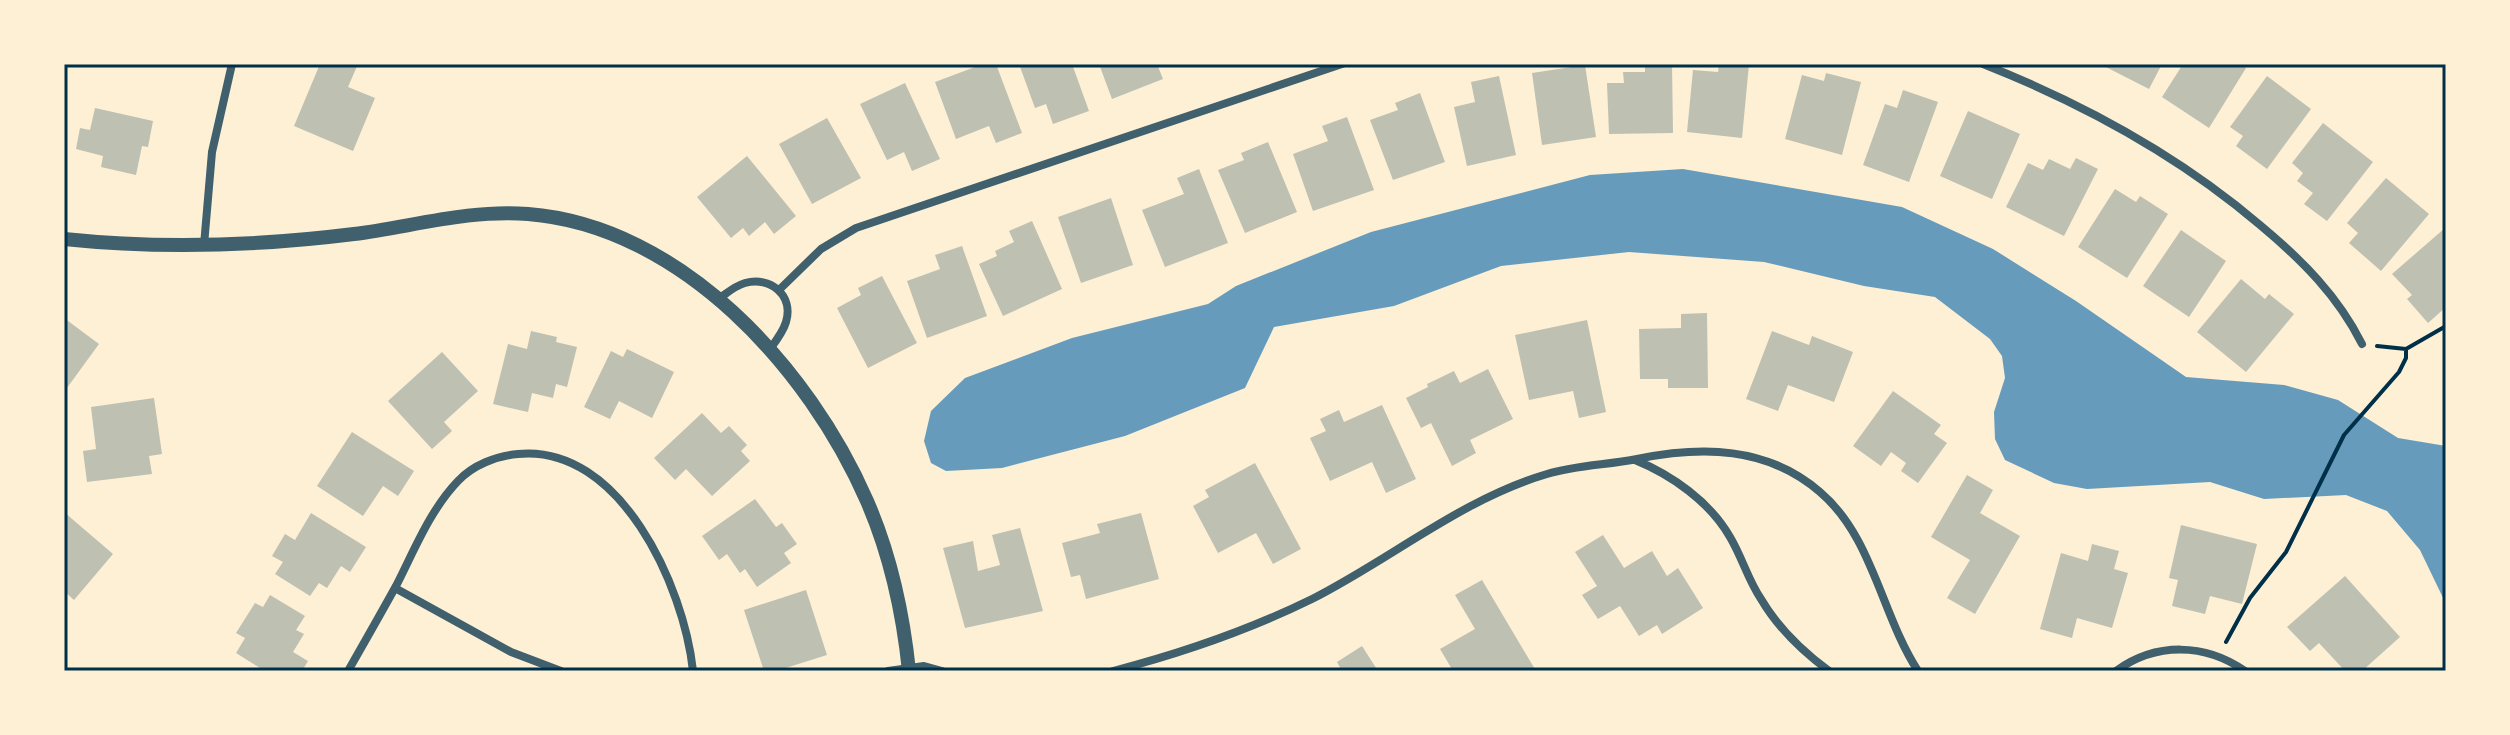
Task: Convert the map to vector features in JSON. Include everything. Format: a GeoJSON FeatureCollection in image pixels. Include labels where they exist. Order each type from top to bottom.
{"type":"FeatureCollection","features":[{"type":"Feature","properties":{"kind":"street"},"geometry":{"type":"LineString","coordinates":[[204,245],[212,152],[232,64]]}},
{"type":"Feature","properties":{"kind":"street"},"geometry":{"type":"LineString","coordinates":[[779,290],[821,249],[856,228],[1342,64]]}},
{"type":"Feature","properties":{"kind":"street"},"geometry":{"type":"LineString","coordinates":[[1983,64],[2077,104],[2201,179],[2242,210],[2312,272],[2345,312],[2362,344]]}},
{"type":"Feature","properties":{"kind":"street"},"geometry":{"type":"LineString","coordinates":[[64,239],[204,245],[320,238],[477,216],[527,214],[585,224],[640,245],[717,300],[770,349],[817,410],[868,502],[900,604],[909,669]]}},
{"type":"Feature","properties":{"kind":"street"},"geometry":{"type":"LineString","coordinates":[[717,300],[736,286],[757,281],[779,290],[786,300],[786,323],[770,349]]}},
{"type":"Feature","properties":{"kind":"street"},"geometry":{"type":"LineString","coordinates":[[1113,671],[1196,647],[1273,617],[1314,598],[1463,511],[1521,483],[1578,466],[1634,460],[1675,451],[1724,453],[1764,461],[1804,479],[1835,507],[1857,539],[1896,632],[1918,671]]}},
{"type":"Feature","properties":{"kind":"street"},"geometry":{"type":"LineString","coordinates":[[348,671],[434,513],[458,480],[473,469],[506,456],[543,454],[561,458],[593,475],[629,512],[648,540],[677,603],[687,633],[693,671]]}},
{"type":"Feature","properties":{"kind":"street"},"geometry":{"type":"LineString","coordinates":[[1634,460],[1666,475],[1712,512],[1731,539],[1753,586],[1775,620],[1801,648],[1829,671]]}},
{"type":"Feature","properties":{"kind":"street"},"geometry":{"type":"LineString","coordinates":[[395,588],[500,646],[561,671]]}},
{"type":"Feature","properties":{"kind":"street"},"geometry":{"type":"LineString","coordinates":[[2116,671],[2138,658],[2170,651],[2219,655],[2245,671]]}},
{"type":"Feature","properties":{"kind":"street"},"geometry":{"type":"LineString","coordinates":[[888,671],[930,666],[942,671]]}},
{"type":"Feature","properties":{"kind":"path"},"geometry":{"type":"LineString","coordinates":[[2362,344],[2406,349],[2446,326]]}},
{"type":"Feature","properties":{"kind":"path"},"geometry":{"type":"LineString","coordinates":[[2219,655],[2250,598],[2295,537],[2344,435],[2403,366],[2406,349]]}},
{"type":"Feature","properties":{"kind":"water"},"geometry":{"type":"Polygon","coordinates":[[[1683,169],[1902,207],[1993,249],[2076,301],[2186,377],[2284,385],[2338,400],[2398,438],[2446,446],[2446,604],[2420,550],[2387,511],[2346,495],[2264,499],[2210,482],[2087,489],[2054,483],[2005,460],[1995,439],[1994,412],[2005,378],[2002,356],[1990,339],[1935,297],[1864,286],[1764,262],[1629,252],[1501,266],[1394,306],[1274,327],[1245,388],[1125,436],[1002,468],[946,471],[931,463],[924,441],[931,411],[965,378],[1072,338],[1208,304],[1236,286],[1371,232],[1590,175],[1683,169]]]}},
{"type":"Feature","properties":{"kind":"building"},"geometry":{"type":"Polygon","coordinates":[[[320,64],[358,64],[348,87],[375,98],[353,151],[294,126],[320,64]]]}},
{"type":"Feature","properties":{"kind":"building"},"geometry":{"type":"Polygon","coordinates":[[[983,64],[996,64],[1022,133],[996,143],[989,126],[956,139],[935,82],[983,64]]]}},
{"type":"Feature","properties":{"kind":"building"},"geometry":{"type":"Polygon","coordinates":[[[1019,64],[1072,64],[1089,111],[1053,124],[1046,104],[1035,108],[1019,64]]]}},
{"type":"Feature","properties":{"kind":"building"},"geometry":{"type":"Polygon","coordinates":[[[1099,64],[1157,64],[1163,79],[1112,99],[1099,64]]]}},
{"type":"Feature","properties":{"kind":"building"},"geometry":{"type":"Polygon","coordinates":[[[1645,64],[1672,64],[1673,133],[1609,134],[1607,83],[1624,83],[1623,72],[1645,72],[1645,64]]]}},
{"type":"Feature","properties":{"kind":"building"},"geometry":{"type":"Polygon","coordinates":[[[1719,64],[1749,64],[1742,138],[1687,132],[1693,70],[1718,72],[1719,64]]]}},
{"type":"Feature","properties":{"kind":"building"},"geometry":{"type":"Polygon","coordinates":[[[2100,64],[2162,64],[2149,89],[2100,64]]]}},
{"type":"Feature","properties":{"kind":"building"},"geometry":{"type":"Polygon","coordinates":[[[2183,64],[2240,64],[2246,68],[2209,128],[2162,97],[2183,64]]]}},
{"type":"Feature","properties":{"kind":"building"},"geometry":{"type":"Polygon","coordinates":[[[1585,65],[1596,137],[1542,145],[1532,73],[1585,65]]]}},
{"type":"Feature","properties":{"kind":"building"},"geometry":{"type":"Polygon","coordinates":[[[1826,73],[1861,82],[1842,155],[1785,139],[1802,75],[1824,81],[1826,73]]]}},
{"type":"Feature","properties":{"kind":"building"},"geometry":{"type":"Polygon","coordinates":[[[1499,76],[1516,155],[1467,166],[1454,107],[1475,102],[1471,82],[1499,76]]]}},
{"type":"Feature","properties":{"kind":"building"},"geometry":{"type":"Polygon","coordinates":[[[2267,76],[2311,109],[2267,169],[2236,146],[2243,136],[2230,127],[2267,76]]]}},
{"type":"Feature","properties":{"kind":"building"},"geometry":{"type":"Polygon","coordinates":[[[905,83],[940,159],[912,171],[904,152],[887,160],[860,104],[905,83]]]}},
{"type":"Feature","properties":{"kind":"building"},"geometry":{"type":"Polygon","coordinates":[[[1903,90],[1938,102],[1909,182],[1863,165],[1885,104],[1897,108],[1903,90]]]}},
{"type":"Feature","properties":{"kind":"building"},"geometry":{"type":"Polygon","coordinates":[[[1420,93],[1445,162],[1393,180],[1370,120],[1398,110],[1395,103],[1420,93]]]}},
{"type":"Feature","properties":{"kind":"building"},"geometry":{"type":"Polygon","coordinates":[[[95,108],[153,121],[148,147],[142,146],[136,175],[101,167],[103,156],[76,149],[80,128],[90,130],[95,108]]]}},
{"type":"Feature","properties":{"kind":"building"},"geometry":{"type":"Polygon","coordinates":[[[1968,111],[2020,134],[1992,199],[1940,176],[1968,111]]]}},
{"type":"Feature","properties":{"kind":"building"},"geometry":{"type":"Polygon","coordinates":[[[1347,117],[1374,190],[1313,211],[1293,154],[1328,141],[1322,126],[1347,117]]]}},
{"type":"Feature","properties":{"kind":"building"},"geometry":{"type":"Polygon","coordinates":[[[827,118],[861,178],[812,204],[779,144],[827,118]]]}},
{"type":"Feature","properties":{"kind":"building"},"geometry":{"type":"Polygon","coordinates":[[[2323,123],[2373,162],[2327,221],[2304,204],[2313,193],[2297,181],[2303,173],[2292,163],[2323,123]]]}},
{"type":"Feature","properties":{"kind":"building"},"geometry":{"type":"Polygon","coordinates":[[[1268,142],[1297,212],[1245,233],[1218,170],[1244,160],[1241,153],[1268,142]]]}},
{"type":"Feature","properties":{"kind":"building"},"geometry":{"type":"Polygon","coordinates":[[[747,156],[796,216],[774,234],[765,222],[749,236],[743,228],[731,238],[697,197],[747,156]]]}},
{"type":"Feature","properties":{"kind":"building"},"geometry":{"type":"Polygon","coordinates":[[[2076,158],[2098,169],[2064,236],[2006,207],[2028,163],[2043,170],[2049,159],[2070,169],[2076,158]]]}},
{"type":"Feature","properties":{"kind":"building"},"geometry":{"type":"Polygon","coordinates":[[[1199,169],[1228,243],[1165,267],[1142,210],[1184,194],[1177,178],[1199,169]]]}},
{"type":"Feature","properties":{"kind":"building"},"geometry":{"type":"Polygon","coordinates":[[[2386,178],[2429,214],[2381,271],[2349,243],[2358,233],[2347,223],[2386,178]]]}},
{"type":"Feature","properties":{"kind":"building"},"geometry":{"type":"Polygon","coordinates":[[[2115,189],[2136,202],[2140,196],[2168,214],[2127,278],[2078,247],[2115,189]]]}},
{"type":"Feature","properties":{"kind":"building"},"geometry":{"type":"Polygon","coordinates":[[[1111,198],[1133,265],[1081,283],[1058,217],[1111,198]]]}},
{"type":"Feature","properties":{"kind":"building"},"geometry":{"type":"Polygon","coordinates":[[[1032,221],[1062,289],[1003,316],[979,264],[997,256],[995,251],[1014,242],[1009,231],[1032,221]]]}},
{"type":"Feature","properties":{"kind":"building"},"geometry":{"type":"Polygon","coordinates":[[[2445,228],[2446,307],[2428,323],[2407,299],[2412,295],[2392,274],[2445,228]]]}},
{"type":"Feature","properties":{"kind":"building"},"geometry":{"type":"Polygon","coordinates":[[[2181,230],[2226,261],[2189,317],[2143,286],[2181,230]]]}},
{"type":"Feature","properties":{"kind":"building"},"geometry":{"type":"Polygon","coordinates":[[[962,246],[987,316],[927,338],[907,281],[940,269],[935,255],[962,246]]]}},
{"type":"Feature","properties":{"kind":"building"},"geometry":{"type":"Polygon","coordinates":[[[882,276],[917,343],[868,368],[837,308],[861,295],[858,288],[882,276]]]}},
{"type":"Feature","properties":{"kind":"building"},"geometry":{"type":"Polygon","coordinates":[[[2241,279],[2265,299],[2269,294],[2294,314],[2246,372],[2197,332],[2241,279]]]}},
{"type":"Feature","properties":{"kind":"building"},"geometry":{"type":"Polygon","coordinates":[[[1707,313],[1708,388],[1668,388],[1668,379],[1640,379],[1639,329],[1681,328],[1681,314],[1707,313]]]}},
{"type":"Feature","properties":{"kind":"building"},"geometry":{"type":"Polygon","coordinates":[[[64,318],[99,344],[64,392],[64,318]]]}},
{"type":"Feature","properties":{"kind":"building"},"geometry":{"type":"Polygon","coordinates":[[[1587,320],[1606,412],[1579,418],[1573,391],[1529,400],[1515,335],[1587,320]]]}},
{"type":"Feature","properties":{"kind":"building"},"geometry":{"type":"Polygon","coordinates":[[[531,331],[557,337],[556,342],[577,347],[567,387],[556,384],[553,398],[532,393],[528,412],[493,404],[508,344],[527,349],[531,331]]]}},
{"type":"Feature","properties":{"kind":"building"},"geometry":{"type":"Polygon","coordinates":[[[1772,331],[1809,345],[1812,336],[1853,352],[1834,402],[1788,385],[1778,411],[1746,399],[1772,331]]]}},
{"type":"Feature","properties":{"kind":"building"},"geometry":{"type":"Polygon","coordinates":[[[627,349],[674,372],[652,418],[619,401],[610,419],[584,407],[611,351],[623,357],[627,349]]]}},
{"type":"Feature","properties":{"kind":"building"},"geometry":{"type":"Polygon","coordinates":[[[442,352],[478,391],[444,422],[452,431],[432,449],[388,401],[442,352]]]}},
{"type":"Feature","properties":{"kind":"building"},"geometry":{"type":"Polygon","coordinates":[[[1488,369],[1513,419],[1470,440],[1476,453],[1452,466],[1431,423],[1421,428],[1406,398],[1454,371],[1460,383],[1488,369]]]}},
{"type":"Feature","properties":{"kind":"building"},"geometry":{"type":"Polygon","coordinates":[[[1893,391],[1941,425],[1934,434],[1947,443],[1918,483],[1901,471],[1906,463],[1891,452],[1881,466],[1853,446],[1893,391]]]}},
{"type":"Feature","properties":{"kind":"building"},"geometry":{"type":"Polygon","coordinates":[[[154,398],[162,454],[149,456],[152,474],[87,482],[83,451],[96,449],[91,407],[154,398]]]}},
{"type":"Feature","properties":{"kind":"building"},"geometry":{"type":"Polygon","coordinates":[[[1382,405],[1416,479],[1386,493],[1372,462],[1330,481],[1310,438],[1326,431],[1320,419],[1339,410],[1344,422],[1382,405]]]}},
{"type":"Feature","properties":{"kind":"building"},"geometry":{"type":"Polygon","coordinates":[[[702,413],[721,433],[729,426],[747,445],[741,451],[750,461],[712,496],[686,469],[675,480],[654,458],[702,413]]]}},
{"type":"Feature","properties":{"kind":"building"},"geometry":{"type":"Polygon","coordinates":[[[352,432],[414,471],[398,496],[383,486],[363,516],[317,486],[352,432]]]}},
{"type":"Feature","properties":{"kind":"building"},"geometry":{"type":"Polygon","coordinates":[[[1255,463],[1301,549],[1273,564],[1256,533],[1218,553],[1193,506],[1209,497],[1205,490],[1255,463]]]}},
{"type":"Feature","properties":{"kind":"building"},"geometry":{"type":"Polygon","coordinates":[[[1967,475],[1993,490],[1980,513],[2020,536],[1975,614],[1947,598],[1970,560],[1931,537],[1967,475]]]}},
{"type":"Feature","properties":{"kind":"building"},"geometry":{"type":"Polygon","coordinates":[[[755,499],[776,527],[782,523],[797,544],[784,553],[791,563],[757,587],[745,569],[740,573],[727,554],[719,560],[702,536],[755,499]]]}},
{"type":"Feature","properties":{"kind":"building"},"geometry":{"type":"Polygon","coordinates":[[[64,512],[113,554],[74,600],[64,591],[64,512]]]}},
{"type":"Feature","properties":{"kind":"building"},"geometry":{"type":"Polygon","coordinates":[[[311,513],[366,547],[350,572],[341,566],[327,588],[319,583],[310,596],[275,574],[283,562],[272,556],[285,534],[295,540],[311,513]]]}},
{"type":"Feature","properties":{"kind":"building"},"geometry":{"type":"Polygon","coordinates":[[[1141,513],[1159,579],[1086,599],[1080,575],[1071,577],[1062,543],[1100,533],[1097,524],[1141,513]]]}},
{"type":"Feature","properties":{"kind":"building"},"geometry":{"type":"Polygon","coordinates":[[[2181,525],[2257,544],[2242,604],[2210,596],[2205,614],[2172,606],[2178,580],[2169,578],[2181,525]]]}},
{"type":"Feature","properties":{"kind":"building"},"geometry":{"type":"Polygon","coordinates":[[[1020,528],[1043,611],[965,628],[943,548],[973,541],[978,571],[1000,565],[992,535],[1020,528]]]}},
{"type":"Feature","properties":{"kind":"building"},"geometry":{"type":"Polygon","coordinates":[[[1603,535],[1624,568],[1652,551],[1667,576],[1678,568],[1703,608],[1662,634],[1657,625],[1639,636],[1620,606],[1598,619],[1582,595],[1597,586],[1575,552],[1603,535]]]}},
{"type":"Feature","properties":{"kind":"building"},"geometry":{"type":"Polygon","coordinates":[[[2092,544],[2119,551],[2114,569],[2128,573],[2112,628],[2077,618],[2072,638],[2040,629],[2061,553],[2088,561],[2092,544]]]}},
{"type":"Feature","properties":{"kind":"building"},"geometry":{"type":"Polygon","coordinates":[[[2345,576],[2400,637],[2362,671],[2345,671],[2319,643],[2310,651],[2287,627],[2345,576]]]}},
{"type":"Feature","properties":{"kind":"building"},"geometry":{"type":"Polygon","coordinates":[[[1482,580],[1536,671],[1453,671],[1440,649],[1475,629],[1455,595],[1482,580]]]}},
{"type":"Feature","properties":{"kind":"building"},"geometry":{"type":"Polygon","coordinates":[[[806,590],[827,655],[776,671],[764,671],[744,610],[806,590]]]}},
{"type":"Feature","properties":{"kind":"building"},"geometry":{"type":"Polygon","coordinates":[[[270,595],[305,616],[296,630],[304,634],[293,652],[308,661],[302,671],[265,671],[236,653],[245,638],[236,633],[255,603],[263,607],[270,595]]]}},
{"type":"Feature","properties":{"kind":"building"},"geometry":{"type":"Polygon","coordinates":[[[1362,646],[1378,671],[1342,671],[1337,662],[1362,646]]]}}]}
